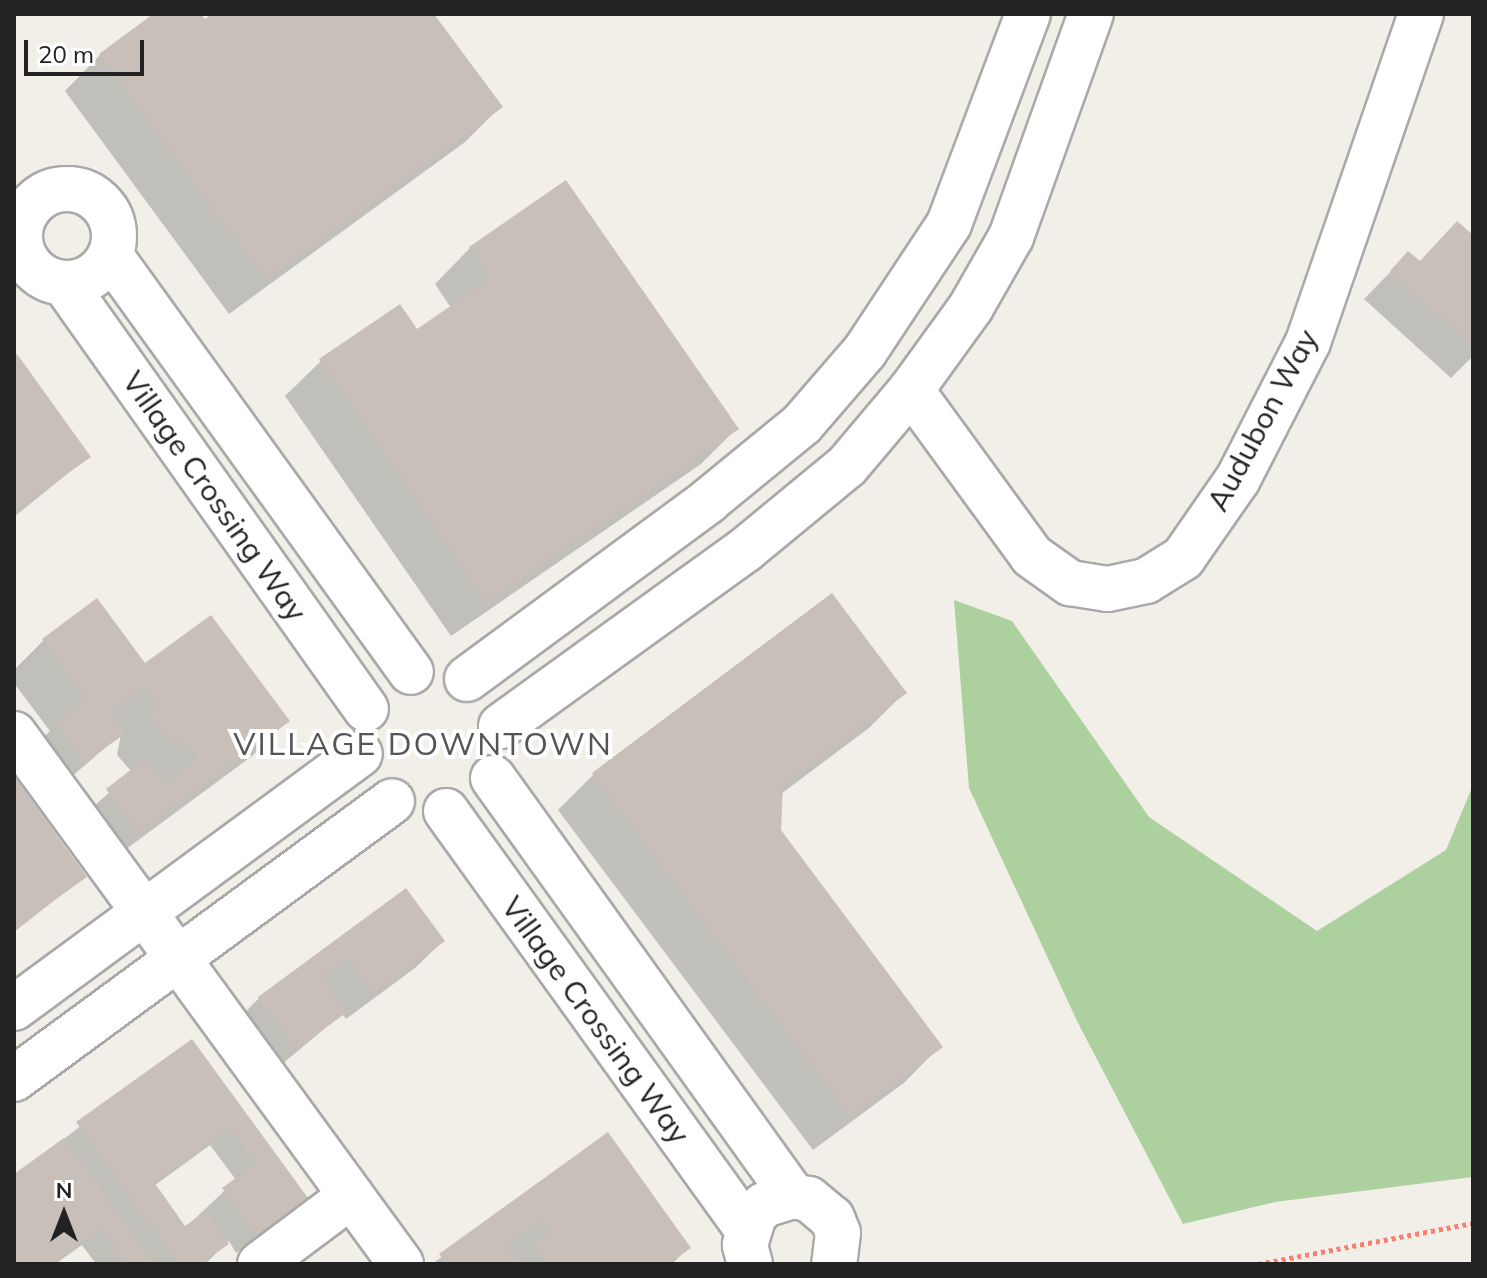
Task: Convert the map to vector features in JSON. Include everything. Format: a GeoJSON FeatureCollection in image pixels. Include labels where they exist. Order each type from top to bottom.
{"type":"FeatureCollection","features":[{"type":"Feature","properties":{"kind":"street"},"geometry":{"type":"LineString","coordinates":[[467,679],[708,501],[802,424],[865,351],[905,295],[949,224],[1028,14]]}},
{"type":"Feature","properties":{"kind":"street"},"geometry":{"type":"LineString","coordinates":[[501,726],[745,550],[847,466],[911,390],[971,307],[1011,237],[1091,14]]}},
{"type":"Feature","properties":{"kind":"street","name":"Audubon Way"},"geometry":{"type":"LineString","coordinates":[[911,390],[1032,556],[1070,583],[1108,589],[1146,581],[1183,558],[1238,479],[1308,342],[1421,14]]}},
{"type":"Feature","properties":{"kind":"street"},"geometry":{"type":"LineString","coordinates":[[1009,70],[1065,90]]}},
{"type":"Feature","properties":{"kind":"street","name":"Village Crossing Way"},"geometry":{"type":"LineString","coordinates":[[366,709],[64,283],[37,272],[17,249],[24,216],[33,203],[62,189],[79,190],[105,208],[113,231],[110,255],[411,672]]}},
{"type":"Feature","properties":{"kind":"street"},"geometry":{"type":"LineString","coordinates":[[64,283],[92,276],[110,255]]}},
{"type":"Feature","properties":{"kind":"street"},"geometry":{"type":"LineString","coordinates":[[708,501],[745,550]]}},
{"type":"Feature","properties":{"kind":"street"},"geometry":{"type":"LineString","coordinates":[[449,671],[467,679],[483,691],[501,726],[503,745],[493,778],[472,800],[446,811],[418,811],[392,801],[371,781],[360,754],[359,731],[366,709],[385,686],[411,672],[449,671]]}},
{"type":"Feature","properties":{"kind":"street"},"geometry":{"type":"LineString","coordinates":[[14,734],[401,1264]]}},
{"type":"Feature","properties":{"kind":"street"},"geometry":{"type":"LineString","coordinates":[[14,1008],[360,754]]}},
{"type":"Feature","properties":{"kind":"street","name":"Village Crossing Way"},"geometry":{"type":"LineString","coordinates":[[493,778],[793,1196]]}},
{"type":"Feature","properties":{"kind":"street"},"geometry":{"type":"LineString","coordinates":[[14,1079],[392,801]]}},
{"type":"Feature","properties":{"kind":"street","name":"Village Crossing Way"},"geometry":{"type":"LineString","coordinates":[[446,811],[748,1246]]}},
{"type":"Feature","properties":{"kind":"street"},"geometry":{"type":"LineString","coordinates":[[260,1264],[351,1196]]}},
{"type":"Feature","properties":{"kind":"street","name":"Village Crossing Way"},"geometry":{"type":"LineString","coordinates":[[748,1246],[764,1205],[793,1196],[809,1199],[832,1218],[838,1233],[834,1264]]}},
{"type":"Feature","properties":{"kind":"path"},"geometry":{"type":"LineString","coordinates":[[1259,1264],[1473,1223]]}},
{"type":"Feature","properties":{"kind":"green space"},"geometry":{"type":"Polygon","coordinates":[[[954,600],[1012,621],[1149,817],[1317,931],[1446,850],[1473,785],[1473,1177],[1275,1202],[1183,1224],[1078,1023],[969,788],[954,600]]]}},
{"type":"Feature","properties":{"kind":"building"},"geometry":{"type":"Polygon","coordinates":[[[153,14],[201,14],[205,19],[212,14],[434,14],[503,107],[265,280],[99,54],[153,14]]]}},
{"type":"Feature","properties":{"kind":"building"},"geometry":{"type":"Polygon","coordinates":[[[566,180],[739,429],[487,602],[319,359],[400,304],[417,329],[490,279],[469,247],[566,180]]]}},
{"type":"Feature","properties":{"kind":"building"},"geometry":{"type":"Polygon","coordinates":[[[1457,221],[1473,235],[1473,346],[1390,271],[1408,251],[1420,261],[1457,221]]]}},
{"type":"Feature","properties":{"kind":"building"},"geometry":{"type":"Polygon","coordinates":[[[17,354],[91,457],[14,511],[14,356],[17,354]]]}},
{"type":"Feature","properties":{"kind":"building"},"geometry":{"type":"Polygon","coordinates":[[[832,593],[907,693],[783,785],[781,830],[943,1047],[850,1116],[592,773],[832,593]]]}},
{"type":"Feature","properties":{"kind":"building"},"geometry":{"type":"Polygon","coordinates":[[[97,598],[145,663],[211,615],[290,721],[138,833],[106,789],[146,758],[164,783],[198,758],[188,743],[172,743],[151,719],[155,701],[144,686],[110,711],[126,733],[84,763],[55,723],[87,699],[42,639],[97,598]]]}},
{"type":"Feature","properties":{"kind":"building"},"geometry":{"type":"Polygon","coordinates":[[[14,776],[87,877],[14,929],[14,776]]]}},
{"type":"Feature","properties":{"kind":"building"},"geometry":{"type":"Polygon","coordinates":[[[406,888],[445,941],[374,993],[348,958],[321,977],[347,1012],[297,1049],[258,997],[406,888]]]}},
{"type":"Feature","properties":{"kind":"building"},"geometry":{"type":"Polygon","coordinates":[[[192,1039],[308,1198],[256,1236],[222,1188],[255,1164],[230,1128],[154,1182],[185,1226],[206,1211],[229,1244],[200,1264],[178,1264],[76,1122],[192,1039]]]}},
{"type":"Feature","properties":{"kind":"building"},"geometry":{"type":"Polygon","coordinates":[[[608,1132],[691,1248],[668,1264],[547,1264],[533,1244],[550,1232],[542,1220],[507,1245],[520,1264],[447,1264],[439,1254],[608,1132]]]}},
{"type":"Feature","properties":{"kind":"building"},"geometry":{"type":"Polygon","coordinates":[[[64,1138],[155,1264],[128,1264],[101,1228],[51,1264],[14,1264],[14,1174],[64,1138]]]}},
{"type":"Feature","properties":{"kind":"district","name":"VILLAGE DOWNTOWN"},"geometry":{"type":"Point","coordinates":[423,743]}}]}
